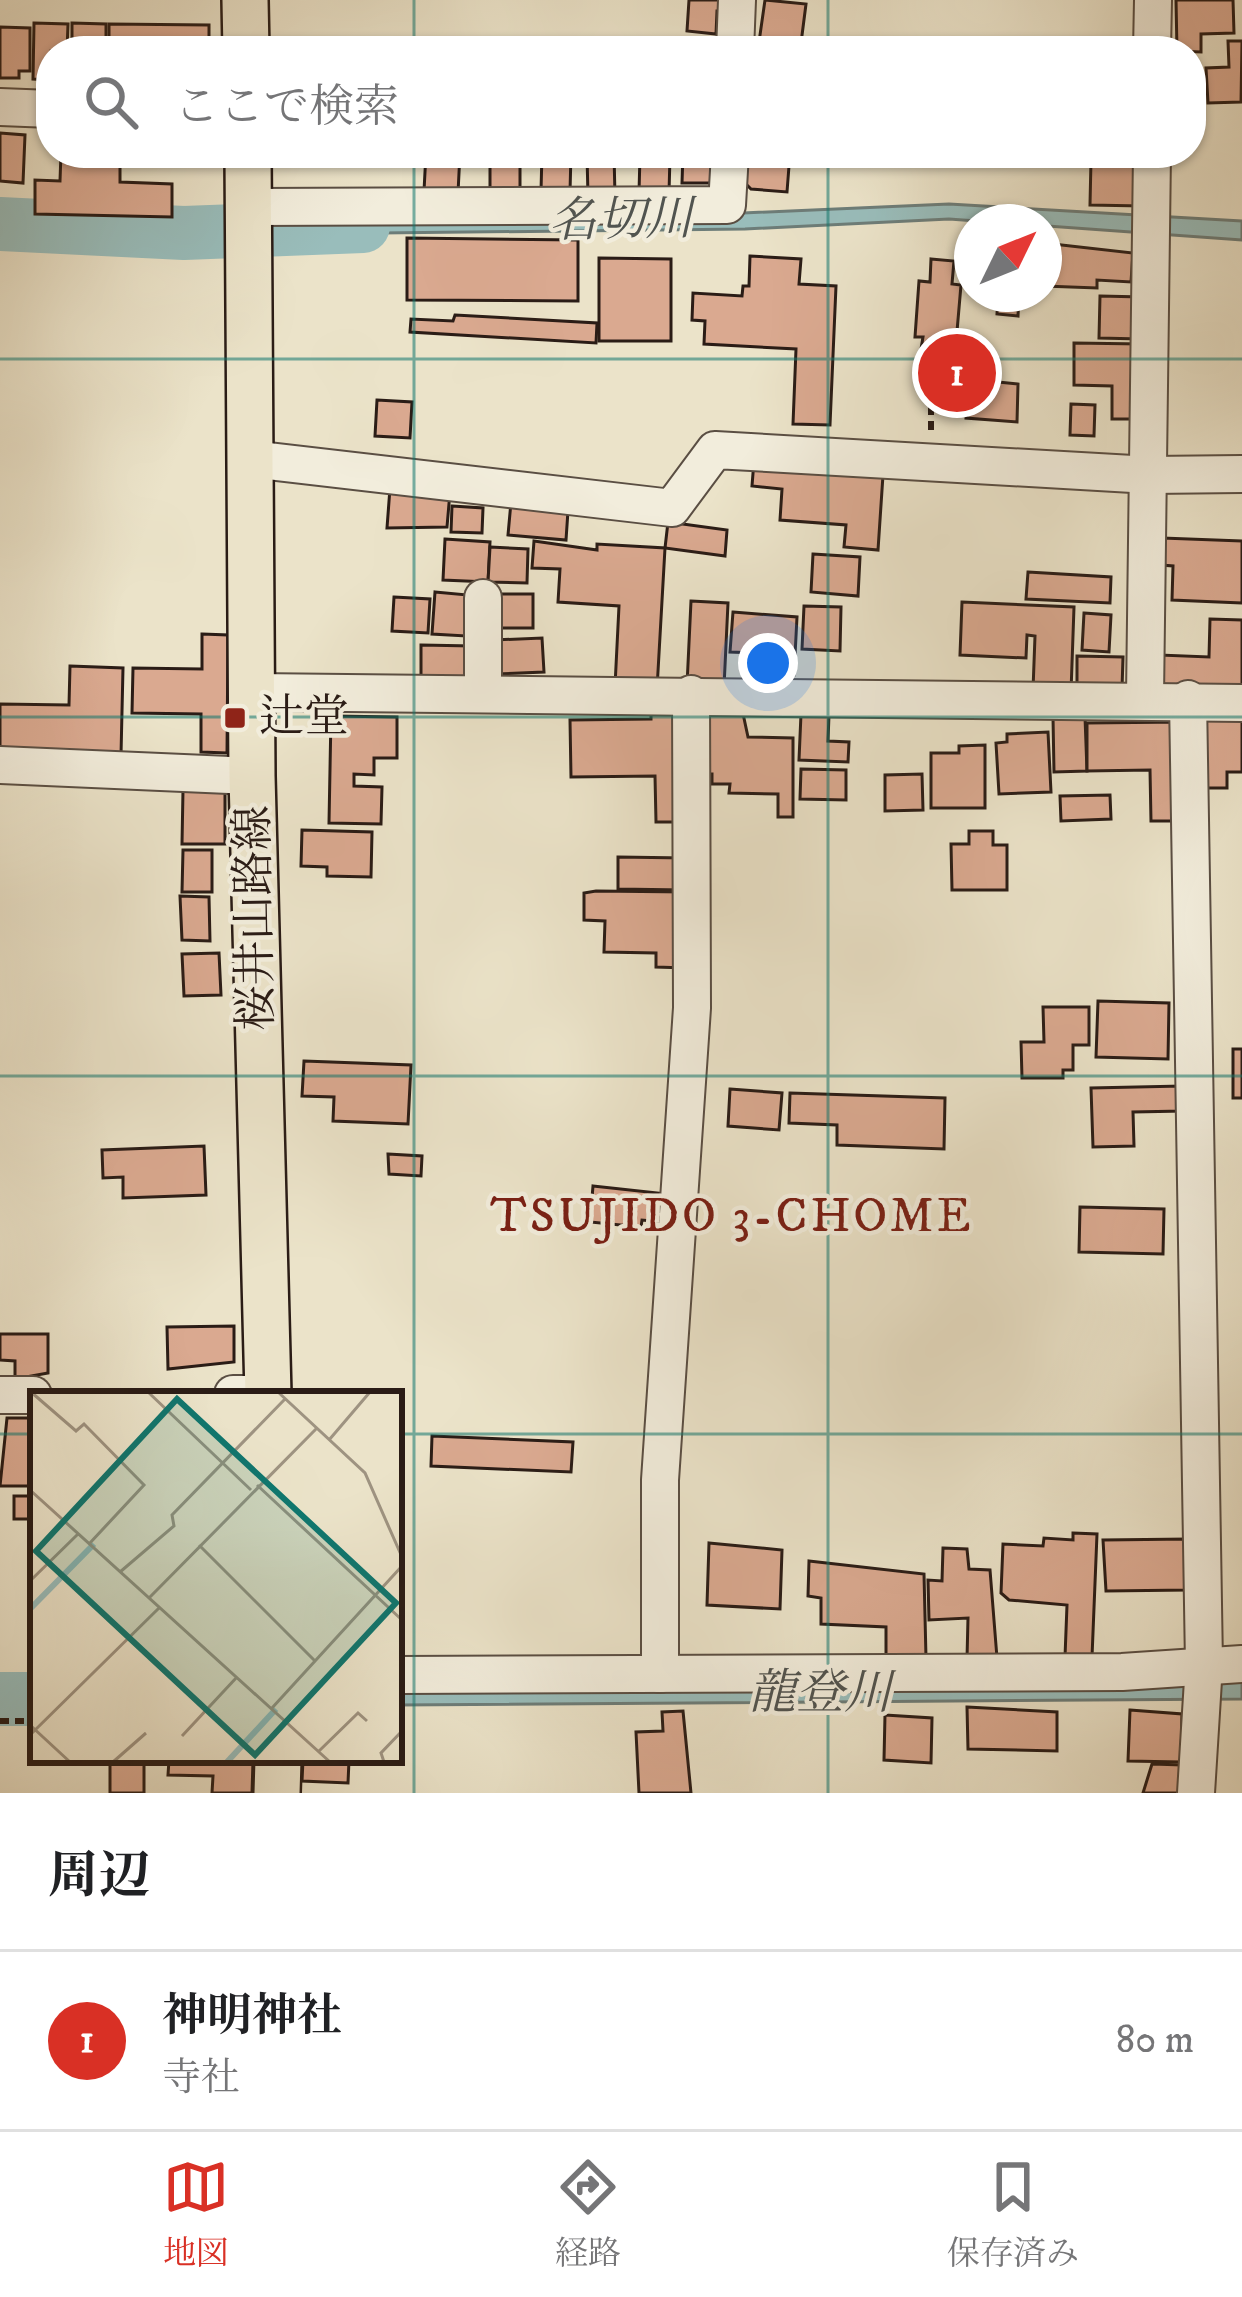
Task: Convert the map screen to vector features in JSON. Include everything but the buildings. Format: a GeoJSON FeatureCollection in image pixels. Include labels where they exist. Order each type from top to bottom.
{"type":"FeatureCollection","features":[{"type":"Feature","properties":{"kind":"main road"},"geometry":{"type":"LineString","coordinates":[[245,0],[246,36]]}},
{"type":"Feature","properties":{"kind":"main road","name":"桜井山路線"},"geometry":{"type":"LineString","coordinates":[[248,168],[252,776],[268,1391]]}},
{"type":"Feature","properties":{"kind":"main road"},"geometry":{"type":"LineString","coordinates":[[277,1793],[278,1763]]}},
{"type":"Feature","properties":{"kind":"street"},"geometry":{"type":"LineString","coordinates":[[736,36],[737,0]]}},
{"type":"Feature","properties":{"kind":"street"},"geometry":{"type":"LineString","coordinates":[[1152,36],[1153,0]]}},
{"type":"Feature","properties":{"kind":"street"},"geometry":{"type":"LineString","coordinates":[[0,107],[36,108]]}},
{"type":"Feature","properties":{"kind":"street"},"geometry":{"type":"LineString","coordinates":[[248,207],[727,205],[729,168]]}},
{"type":"Feature","properties":{"kind":"street"},"geometry":{"type":"LineString","coordinates":[[1145,698],[1152,168]]}},
{"type":"Feature","properties":{"kind":"street"},"geometry":{"type":"LineString","coordinates":[[251,460],[672,508],[715,450],[1150,475],[1242,474]]}},
{"type":"Feature","properties":{"kind":"street"},"geometry":{"type":"LineString","coordinates":[[483,598],[483,693]]}},
{"type":"Feature","properties":{"kind":"street"},"geometry":{"type":"LineString","coordinates":[[254,692],[1145,698],[1242,703]]}},
{"type":"Feature","properties":{"kind":"street"},"geometry":{"type":"LineString","coordinates":[[660,1674],[660,1480],[692,1008],[691,694]]}},
{"type":"Feature","properties":{"kind":"street"},"geometry":{"type":"LineString","coordinates":[[1188,699],[1204,1664],[1196,1793]]}},
{"type":"Feature","properties":{"kind":"street"},"geometry":{"type":"LineString","coordinates":[[0,765],[252,776]]}},
{"type":"Feature","properties":{"kind":"street"},"geometry":{"type":"LineString","coordinates":[[402,1675],[1122,1672],[1242,1664]]}},
{"type":"Feature","properties":{"kind":"path"},"geometry":{"type":"LineString","coordinates":[[931,356],[931,459]]}},
{"type":"Feature","properties":{"kind":"path"},"geometry":{"type":"LineString","coordinates":[[0,1720],[30,1721]]}},
{"type":"Feature","properties":{"kind":"water"},"geometry":{"type":"Polygon","coordinates":[[[954,204],[954,219],[745,229],[294,234],[292,218],[743,213],[954,204]]]}},
{"type":"Feature","properties":{"kind":"water"},"geometry":{"type":"Polygon","coordinates":[[[1062,211],[1242,221],[1242,240],[1062,227],[1062,211]]]}},
{"type":"Feature","properties":{"kind":"water"},"geometry":{"type":"Polygon","coordinates":[[[1242,1678],[1242,1699],[402,1705],[402,1682],[1242,1678]]]}},
{"type":"Feature","properties":{"kind":"waterway","name":"名切川"},"geometry":{"type":"LineString","coordinates":[[0,224],[184,233],[363,226]]}},
{"type":"Feature","properties":{"kind":"waterway","name":"龍登川"},"geometry":{"type":"LineString","coordinates":[[0,1699],[30,1699]]}},
{"type":"Feature","properties":{"kind":"place","name":"神明神社"},"geometry":{"type":"Point","coordinates":[957,373]}},
{"type":"Feature","properties":{"kind":"place","name":"辻堂"},"geometry":{"type":"Point","coordinates":[235,718]}},
{"type":"Feature","properties":{"kind":"district","name":"TSUJIDO 3-CHOME"},"geometry":{"type":"Point","coordinates":[732,1217]}}]}
